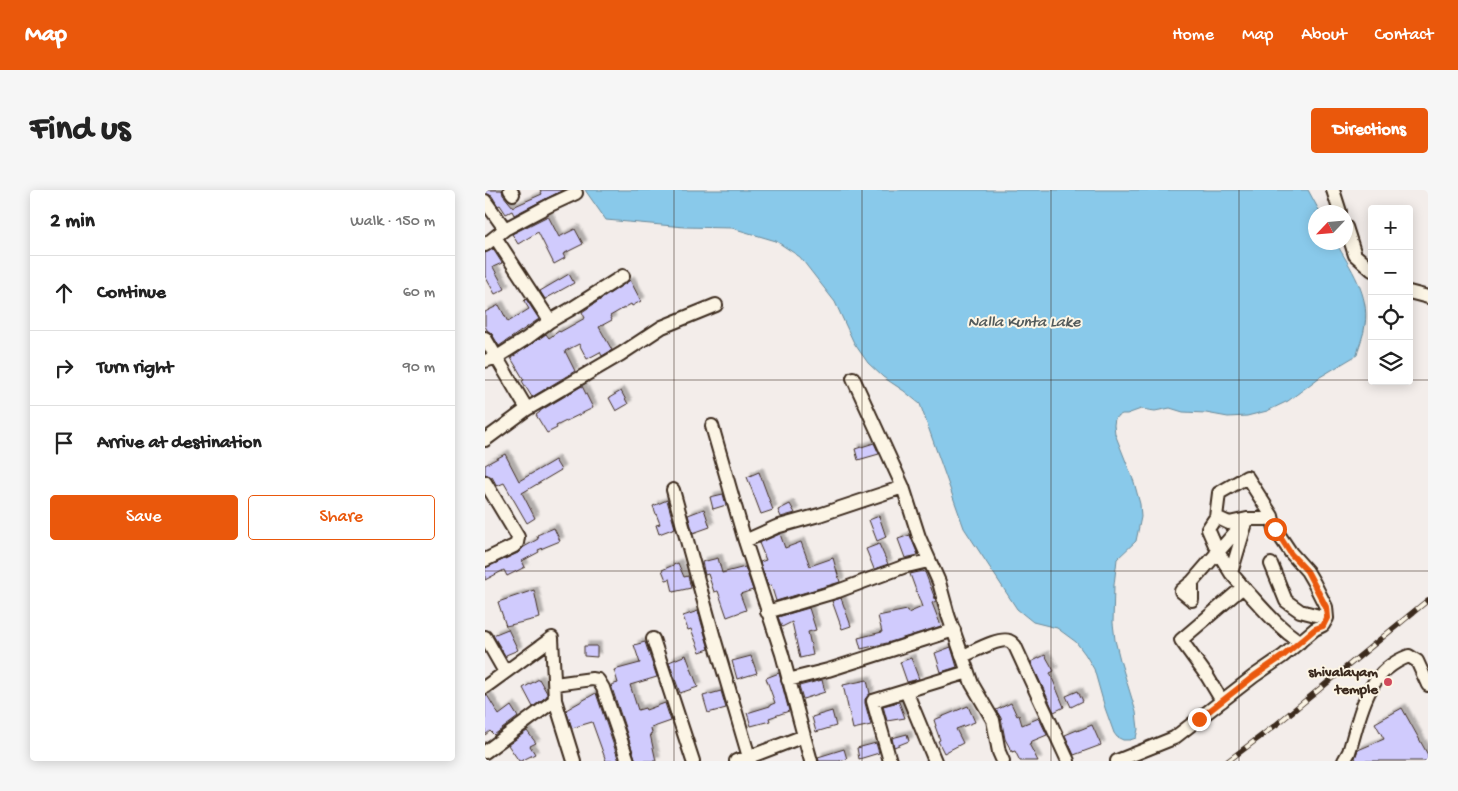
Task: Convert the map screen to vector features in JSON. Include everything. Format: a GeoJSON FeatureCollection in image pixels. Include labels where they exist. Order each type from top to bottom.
{"type":"FeatureCollection","features":[{"type":"Feature","properties":{"kind":"street"},"geometry":{"type":"LineString","coordinates":[[1333,190],[1338,205]]}},
{"type":"Feature","properties":{"kind":"street"},"geometry":{"type":"LineString","coordinates":[[485,246],[500,233],[576,193]]}},
{"type":"Feature","properties":{"kind":"street"},"geometry":{"type":"LineString","coordinates":[[485,202],[500,233],[550,320]]}},
{"type":"Feature","properties":{"kind":"street"},"geometry":{"type":"LineString","coordinates":[[1353,249],[1355,255],[1368,266]]}},
{"type":"Feature","properties":{"kind":"street"},"geometry":{"type":"LineString","coordinates":[[491,359],[527,338],[550,320],[623,276]]}},
{"type":"Feature","properties":{"kind":"street"},"geometry":{"type":"LineString","coordinates":[[1413,293],[1428,297]]}},
{"type":"Feature","properties":{"kind":"street"},"geometry":{"type":"LineString","coordinates":[[485,440],[527,409],[621,354],[661,327],[716,306]]}},
{"type":"Feature","properties":{"kind":"street"},"geometry":{"type":"LineString","coordinates":[[485,338],[491,359],[527,409]]}},
{"type":"Feature","properties":{"kind":"street"},"geometry":{"type":"LineString","coordinates":[[853,378],[903,488],[919,538],[939,582],[972,684],[993,720],[999,758]]}},
{"type":"Feature","properties":{"kind":"street"},"geometry":{"type":"LineString","coordinates":[[712,426],[745,541],[789,680],[811,761]]}},
{"type":"Feature","properties":{"kind":"street"},"geometry":{"type":"LineString","coordinates":[[1117,761],[1174,738],[1300,642],[1315,629],[1323,626],[1327,618],[1326,607],[1314,583],[1307,571],[1291,554],[1275,529],[1272,516],[1247,477],[1219,493],[1216,517],[1208,529],[1218,552],[1231,573],[1274,622],[1300,642]]}},
{"type":"Feature","properties":{"kind":"street"},"geometry":{"type":"LineString","coordinates":[[485,482],[517,537],[517,543],[485,560]]}},
{"type":"Feature","properties":{"kind":"street"},"geometry":{"type":"LineString","coordinates":[[745,541],[776,527],[903,488]]}},
{"type":"Feature","properties":{"kind":"street"},"geometry":{"type":"LineString","coordinates":[[673,490],[745,760],[804,736]]}},
{"type":"Feature","properties":{"kind":"street"},"geometry":{"type":"LineString","coordinates":[[1216,517],[1229,522],[1247,519],[1266,519],[1272,516]]}},
{"type":"Feature","properties":{"kind":"street"},"geometry":{"type":"LineString","coordinates":[[1191,582],[1247,519]]}},
{"type":"Feature","properties":{"kind":"street"},"geometry":{"type":"LineString","coordinates":[[1231,573],[1247,519]]}},
{"type":"Feature","properties":{"kind":"street"},"geometry":{"type":"LineString","coordinates":[[767,612],[838,591],[903,567],[928,561]]}},
{"type":"Feature","properties":{"kind":"street"},"geometry":{"type":"LineString","coordinates":[[1271,564],[1286,601],[1300,611],[1327,618]]}},
{"type":"Feature","properties":{"kind":"street"},"geometry":{"type":"LineString","coordinates":[[1222,701],[1181,640],[1243,587]]}},
{"type":"Feature","properties":{"kind":"street"},"geometry":{"type":"LineString","coordinates":[[789,680],[828,670],[954,630]]}},
{"type":"Feature","properties":{"kind":"street"},"geometry":{"type":"LineString","coordinates":[[485,637],[505,672]]}},
{"type":"Feature","properties":{"kind":"street"},"geometry":{"type":"LineString","coordinates":[[485,687],[553,638],[555,700],[574,761]]}},
{"type":"Feature","properties":{"kind":"street"},"geometry":{"type":"LineString","coordinates":[[653,639],[693,761]]}},
{"type":"Feature","properties":{"kind":"street"},"geometry":{"type":"LineString","coordinates":[[963,656],[996,642],[1011,641],[1068,761]]}},
{"type":"Feature","properties":{"kind":"street"},"geometry":{"type":"LineString","coordinates":[[1344,761],[1349,752],[1369,690],[1384,672],[1399,660],[1409,656],[1417,661],[1428,685]]}},
{"type":"Feature","properties":{"kind":"street"},"geometry":{"type":"LineString","coordinates":[[890,761],[873,701],[968,672]]}},
{"type":"Feature","properties":{"kind":"street"},"geometry":{"type":"LineString","coordinates":[[555,684],[599,680],[628,761]]}},
{"type":"Feature","properties":{"kind":"street"},"geometry":{"type":"LineString","coordinates":[[906,691],[935,761]]}},
{"type":"Feature","properties":{"kind":"street"},"geometry":{"type":"LineString","coordinates":[[485,752],[555,700]]}},
{"type":"Feature","properties":{"kind":"water","name":"Nalla Kunta Lake"},"geometry":{"type":"Polygon","coordinates":[[[585,190],[1308,190],[1316,205],[1308,205],[1308,250],[1340,250],[1362,292],[1366,314],[1364,329],[1357,355],[1320,377],[1288,401],[1267,411],[1247,416],[1228,417],[1206,413],[1183,412],[1170,408],[1155,411],[1141,409],[1115,418],[1115,434],[1134,482],[1140,504],[1141,517],[1136,541],[1117,559],[1114,585],[1113,623],[1115,640],[1136,712],[1138,729],[1136,738],[1123,740],[1114,733],[1094,669],[1076,642],[1057,628],[1033,622],[1017,609],[964,528],[920,404],[883,377],[868,363],[854,343],[835,302],[800,257],[776,241],[732,228],[684,227],[606,220],[585,190]]]}},
{"type":"Feature","properties":{"kind":"building"},"geometry":{"type":"Polygon","coordinates":[[[485,190],[502,190],[503,195],[513,207],[542,194],[540,190],[563,190],[514,215],[512,211],[506,214],[492,196],[485,193],[485,190]]]}},
{"type":"Feature","properties":{"kind":"building"},"geometry":{"type":"Polygon","coordinates":[[[548,216],[559,237],[575,229],[583,244],[563,254],[565,258],[554,264],[538,232],[518,244],[512,234],[548,216]]]}},
{"type":"Feature","properties":{"kind":"building"},"geometry":{"type":"Polygon","coordinates":[[[493,249],[502,263],[493,267],[505,289],[495,294],[485,276],[485,253],[493,249]]]}},
{"type":"Feature","properties":{"kind":"building"},"geometry":{"type":"Polygon","coordinates":[[[569,274],[574,283],[545,299],[540,291],[569,274]]]}},
{"type":"Feature","properties":{"kind":"building"},"geometry":{"type":"Polygon","coordinates":[[[630,280],[641,301],[632,306],[631,304],[610,316],[612,320],[599,327],[612,350],[602,356],[600,352],[587,359],[579,344],[565,351],[575,371],[532,397],[511,358],[546,334],[549,338],[585,318],[582,312],[630,280]]]}},
{"type":"Feature","properties":{"kind":"building"},"geometry":{"type":"Polygon","coordinates":[[[526,299],[539,319],[499,346],[485,326],[485,312],[499,305],[508,322],[529,309],[524,301],[526,299]]]}},
{"type":"Feature","properties":{"kind":"building"},"geometry":{"type":"Polygon","coordinates":[[[582,386],[593,408],[556,426],[557,428],[547,433],[536,415],[582,386]]]}},
{"type":"Feature","properties":{"kind":"building"},"geometry":{"type":"Polygon","coordinates":[[[621,391],[628,404],[616,411],[609,398],[621,391]]]}},
{"type":"Feature","properties":{"kind":"building"},"geometry":{"type":"Polygon","coordinates":[[[874,443],[879,454],[858,460],[855,449],[874,443]]]}},
{"type":"Feature","properties":{"kind":"building"},"geometry":{"type":"Polygon","coordinates":[[[505,454],[519,481],[555,460],[561,470],[522,493],[535,518],[527,523],[504,483],[497,486],[492,477],[485,474],[485,465],[505,454]]]}},
{"type":"Feature","properties":{"kind":"building"},"geometry":{"type":"Polygon","coordinates":[[[759,472],[773,510],[761,514],[747,477],[759,472]]]}},
{"type":"Feature","properties":{"kind":"building"},"geometry":{"type":"Polygon","coordinates":[[[723,494],[726,505],[713,509],[710,497],[723,494]]]}},
{"type":"Feature","properties":{"kind":"building"},"geometry":{"type":"Polygon","coordinates":[[[667,500],[675,528],[659,534],[656,525],[660,524],[653,506],[667,500]]]}},
{"type":"Feature","properties":{"kind":"building"},"geometry":{"type":"Polygon","coordinates":[[[790,504],[795,513],[781,517],[778,510],[790,504]]]}},
{"type":"Feature","properties":{"kind":"building"},"geometry":{"type":"Polygon","coordinates":[[[704,509],[710,527],[693,533],[688,515],[704,509]]]}},
{"type":"Feature","properties":{"kind":"building"},"geometry":{"type":"Polygon","coordinates":[[[879,516],[886,537],[877,541],[869,520],[879,516]]]}},
{"type":"Feature","properties":{"kind":"building"},"geometry":{"type":"Polygon","coordinates":[[[554,528],[560,541],[538,550],[539,552],[522,561],[525,567],[507,576],[504,570],[485,580],[485,568],[518,553],[538,539],[537,535],[554,528]]]}},
{"type":"Feature","properties":{"kind":"building"},"geometry":{"type":"Polygon","coordinates":[[[780,534],[785,548],[801,542],[810,566],[833,558],[840,582],[776,601],[771,585],[768,586],[760,562],[766,560],[759,543],[780,534]]]}},
{"type":"Feature","properties":{"kind":"building"},"geometry":{"type":"Polygon","coordinates":[[[910,535],[918,555],[905,558],[898,539],[910,535]]]}},
{"type":"Feature","properties":{"kind":"building"},"geometry":{"type":"Polygon","coordinates":[[[879,544],[888,564],[874,569],[866,549],[879,544]]]}},
{"type":"Feature","properties":{"kind":"building"},"geometry":{"type":"Polygon","coordinates":[[[718,558],[722,573],[745,567],[753,590],[740,594],[746,610],[727,617],[718,591],[714,592],[708,574],[705,575],[702,562],[718,558]]]}},
{"type":"Feature","properties":{"kind":"building"},"geometry":{"type":"Polygon","coordinates":[[[678,563],[684,577],[688,576],[691,588],[673,592],[670,579],[666,580],[662,570],[678,563]]]}},
{"type":"Feature","properties":{"kind":"building"},"geometry":{"type":"Polygon","coordinates":[[[923,571],[936,601],[932,603],[941,626],[861,649],[858,638],[882,632],[878,616],[907,610],[908,613],[922,607],[910,574],[923,571]]]}},
{"type":"Feature","properties":{"kind":"building"},"geometry":{"type":"Polygon","coordinates":[[[534,590],[540,618],[506,626],[498,602],[534,590]]]}},
{"type":"Feature","properties":{"kind":"building"},"geometry":{"type":"Polygon","coordinates":[[[841,598],[851,626],[842,629],[832,601],[841,598]]]}},
{"type":"Feature","properties":{"kind":"building"},"geometry":{"type":"Polygon","coordinates":[[[809,608],[816,630],[808,632],[813,655],[800,658],[792,622],[782,627],[778,617],[809,608]]]}},
{"type":"Feature","properties":{"kind":"building"},"geometry":{"type":"Polygon","coordinates":[[[698,611],[709,649],[700,652],[691,629],[688,630],[683,616],[698,611]]]}},
{"type":"Feature","properties":{"kind":"building"},"geometry":{"type":"Polygon","coordinates":[[[508,629],[518,650],[506,655],[506,657],[493,635],[508,629]]]}},
{"type":"Feature","properties":{"kind":"building"},"geometry":{"type":"Polygon","coordinates":[[[645,642],[657,677],[630,685],[638,710],[645,708],[646,710],[665,703],[671,721],[651,728],[652,733],[650,734],[656,761],[636,761],[611,685],[618,683],[614,670],[640,663],[634,645],[645,642]]]}},
{"type":"Feature","properties":{"kind":"building"},"geometry":{"type":"Polygon","coordinates":[[[584,646],[597,646],[597,657],[584,656],[584,646]]]}},
{"type":"Feature","properties":{"kind":"building"},"geometry":{"type":"Polygon","coordinates":[[[951,647],[957,667],[941,672],[935,653],[951,647]]]}},
{"type":"Feature","properties":{"kind":"building"},"geometry":{"type":"Polygon","coordinates":[[[686,655],[698,687],[680,693],[669,662],[686,655]]]}},
{"type":"Feature","properties":{"kind":"building"},"geometry":{"type":"Polygon","coordinates":[[[1045,655],[1054,671],[1050,673],[1064,707],[1054,712],[1031,662],[1045,655]]]}},
{"type":"Feature","properties":{"kind":"building"},"geometry":{"type":"Polygon","coordinates":[[[751,656],[757,673],[737,679],[732,661],[751,656]]]}},
{"type":"Feature","properties":{"kind":"building"},"geometry":{"type":"Polygon","coordinates":[[[911,658],[919,679],[907,682],[900,662],[911,658]]]}},
{"type":"Feature","properties":{"kind":"building"},"geometry":{"type":"Polygon","coordinates":[[[779,673],[789,711],[769,718],[770,721],[751,726],[747,713],[775,703],[766,678],[779,673]]]}},
{"type":"Feature","properties":{"kind":"building"},"geometry":{"type":"Polygon","coordinates":[[[539,679],[547,696],[533,707],[523,688],[539,679]]]}},
{"type":"Feature","properties":{"kind":"building"},"geometry":{"type":"Polygon","coordinates":[[[822,680],[825,692],[803,699],[799,686],[822,680]]]}},
{"type":"Feature","properties":{"kind":"building"},"geometry":{"type":"Polygon","coordinates":[[[867,680],[870,694],[865,699],[865,703],[871,725],[853,729],[843,685],[867,680]]]}},
{"type":"Feature","properties":{"kind":"building"},"geometry":{"type":"Polygon","coordinates":[[[721,691],[726,708],[708,713],[703,696],[721,691]]]}},
{"type":"Feature","properties":{"kind":"building"},"geometry":{"type":"Polygon","coordinates":[[[1078,691],[1083,701],[1071,707],[1066,696],[1078,691]]]}},
{"type":"Feature","properties":{"kind":"building"},"geometry":{"type":"Polygon","coordinates":[[[596,693],[619,761],[606,761],[592,722],[572,728],[566,710],[596,693]]]}},
{"type":"Feature","properties":{"kind":"building"},"geometry":{"type":"Polygon","coordinates":[[[485,695],[487,695],[499,715],[511,706],[518,717],[494,735],[490,731],[485,735],[485,695]]]}},
{"type":"Feature","properties":{"kind":"building"},"geometry":{"type":"Polygon","coordinates":[[[899,702],[905,718],[887,721],[883,706],[899,702]]]}},
{"type":"Feature","properties":{"kind":"building"},"geometry":{"type":"Polygon","coordinates":[[[1011,703],[1017,716],[1019,715],[1022,725],[1039,718],[1047,735],[1029,744],[1038,761],[1020,761],[1015,751],[1012,752],[1005,739],[1001,718],[996,710],[1011,703]]]}},
{"type":"Feature","properties":{"kind":"building"},"geometry":{"type":"Polygon","coordinates":[[[968,706],[975,722],[956,729],[963,743],[944,753],[938,741],[940,740],[934,720],[968,706]]]}},
{"type":"Feature","properties":{"kind":"building"},"geometry":{"type":"Polygon","coordinates":[[[1402,708],[1428,755],[1428,761],[1357,761],[1355,758],[1358,750],[1384,739],[1375,723],[1402,708]]]}},
{"type":"Feature","properties":{"kind":"building"},"geometry":{"type":"Polygon","coordinates":[[[832,711],[836,726],[816,732],[812,717],[832,711]]]}},
{"type":"Feature","properties":{"kind":"building"},"geometry":{"type":"Polygon","coordinates":[[[1092,725],[1101,745],[1074,755],[1065,735],[1092,725]]]}},
{"type":"Feature","properties":{"kind":"building"},"geometry":{"type":"Polygon","coordinates":[[[527,731],[536,743],[530,746],[535,754],[519,761],[508,745],[527,731]]]}},
{"type":"Feature","properties":{"kind":"building"},"geometry":{"type":"Polygon","coordinates":[[[907,734],[909,741],[894,747],[892,738],[907,734]]]}},
{"type":"Feature","properties":{"kind":"building"},"geometry":{"type":"Polygon","coordinates":[[[876,743],[879,753],[859,759],[857,748],[876,743]]]}},
{"type":"Feature","properties":{"kind":"building"},"geometry":{"type":"Polygon","coordinates":[[[844,749],[847,759],[819,761],[818,757],[844,749]]]}},
{"type":"Feature","properties":{"kind":"railway"},"geometry":{"type":"LineString","coordinates":[[1228,761],[1277,724],[1428,600]]}},
{"type":"Feature","properties":{"kind":"place","name":"shivalayam temple"},"geometry":{"type":"Point","coordinates":[1388,682]}},
{"type":"Feature","properties":{"kind":"route"},"geometry":{"type":"LineString","coordinates":[[1199,719],[1283,656],[1315,629],[1323,626],[1327,618],[1326,607],[1307,571],[1291,554],[1275,529]]}}]}
